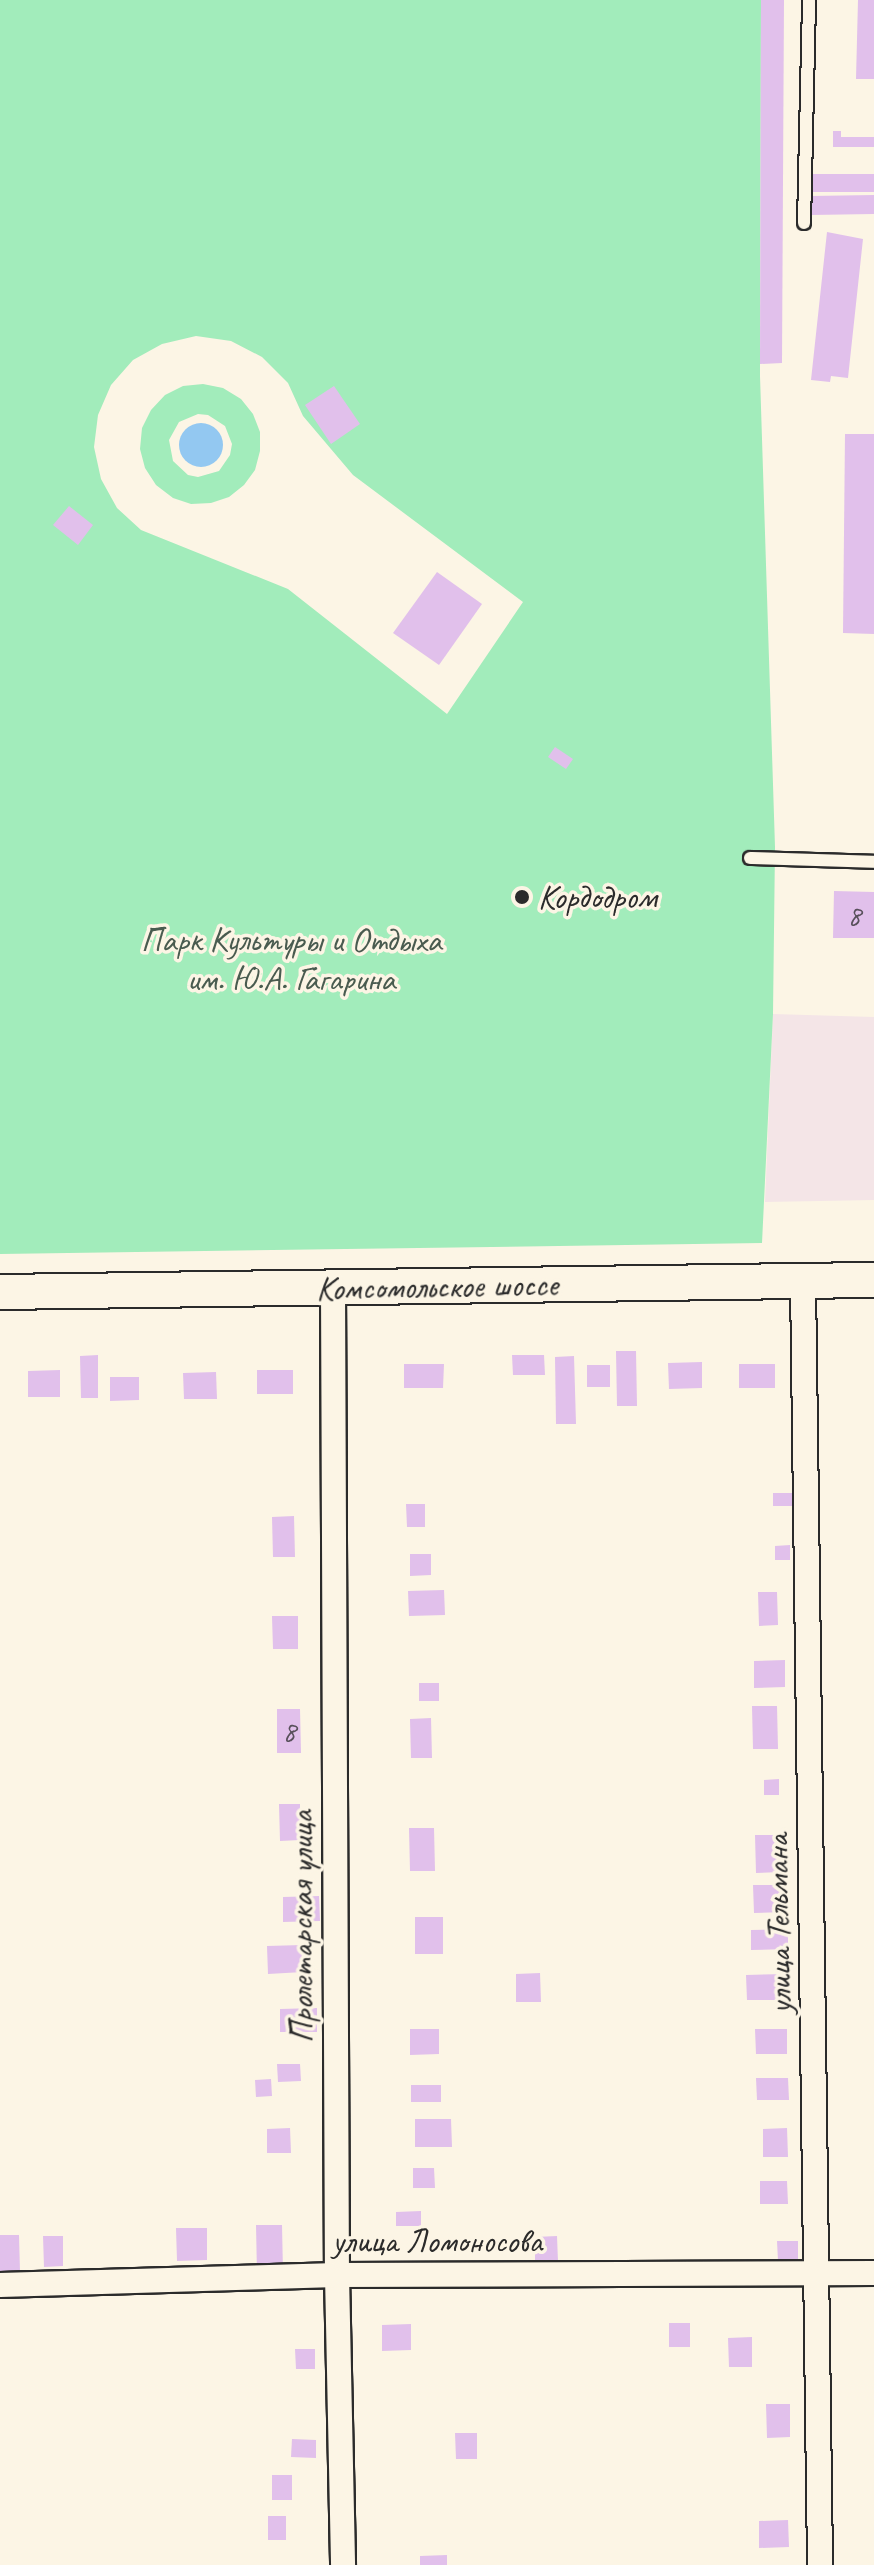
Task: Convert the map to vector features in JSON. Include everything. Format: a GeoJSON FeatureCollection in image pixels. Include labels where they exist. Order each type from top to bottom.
{"type":"FeatureCollection","features":[{"type":"Feature","properties":{"kind":"main road","name":"Комсомольское шоссе"},"geometry":{"type":"LineString","coordinates":[[0,1292],[874,1280]]}},
{"type":"Feature","properties":{"kind":"street","name":"улица Тельмана"},"geometry":{"type":"LineString","coordinates":[[803,1281],[820,2565]]}},
{"type":"Feature","properties":{"kind":"street","name":"Пролетарская улица"},"geometry":{"type":"LineString","coordinates":[[333,1288],[337,2275],[343,2565]]}},
{"type":"Feature","properties":{"kind":"street","name":"улица Ломоносова"},"geometry":{"type":"LineString","coordinates":[[0,2285],[337,2275],[874,2273]]}},
{"type":"Feature","properties":{"kind":"lane"},"geometry":{"type":"LineString","coordinates":[[804,223],[809,0]]}},
{"type":"Feature","properties":{"kind":"lane"},"geometry":{"type":"LineString","coordinates":[[750,858],[874,862]]}},
{"type":"Feature","properties":{"kind":"shaded area"},"geometry":{"type":"Polygon","coordinates":[[[773,1014],[874,1017],[874,1200],[765,1202],[773,1014]]]}},
{"type":"Feature","properties":{"kind":"green space","name":"Парк Культуры и Отдыха им. Ю.А. Гагарина"},"geometry":{"type":"Polygon","coordinates":[[[0,0],[761,0],[760,376],[775,847],[773,1014],[762,1243],[0,1254],[0,0]],[[196,336],[162,344],[133,360],[111,385],[98,415],[94,447],[101,479],[117,508],[141,530],[288,589],[447,714],[523,602],[353,475],[303,416],[288,383],[262,357],[231,341],[196,336]]]}},
{"type":"Feature","properties":{"kind":"green space"},"geometry":{"type":"Polygon","coordinates":[[[203,384],[223,388],[241,399],[253,414],[260,432],[260,451],[255,470],[244,485],[229,497],[211,503],[191,504],[173,498],[156,485],[145,468],[140,449],[142,428],[151,410],[165,395],[183,386],[203,384]],[[198,414],[179,422],[169,440],[173,461],[188,475],[198,477],[219,471],[230,455],[232,444],[225,426],[208,415],[198,414]]]}},
{"type":"Feature","properties":{"kind":"water"},"geometry":{"type":"Polygon","coordinates":[[[201,423],[217,429],[223,445],[217,461],[201,467],[185,461],[179,445],[185,429],[201,423]]]}},
{"type":"Feature","properties":{"kind":"building"},"geometry":{"type":"Polygon","coordinates":[[[761,0],[784,0],[782,363],[760,364],[761,0]]]}},
{"type":"Feature","properties":{"kind":"building"},"geometry":{"type":"Polygon","coordinates":[[[858,0],[874,0],[874,79],[856,79],[858,0]]]}},
{"type":"Feature","properties":{"kind":"building"},"geometry":{"type":"Polygon","coordinates":[[[833,131],[841,131],[841,137],[874,137],[874,147],[833,147],[833,131]]]}},
{"type":"Feature","properties":{"kind":"building"},"geometry":{"type":"Polygon","coordinates":[[[811,174],[874,174],[874,192],[811,192],[811,174]]]}},
{"type":"Feature","properties":{"kind":"building"},"geometry":{"type":"Polygon","coordinates":[[[874,195],[874,214],[811,215],[810,196],[874,195]]]}},
{"type":"Feature","properties":{"kind":"building"},"geometry":{"type":"Polygon","coordinates":[[[827,232],[863,239],[848,378],[831,376],[830,382],[811,380],[827,232]]]}},
{"type":"Feature","properties":{"kind":"building"},"geometry":{"type":"Polygon","coordinates":[[[334,386],[360,424],[331,444],[305,405],[334,386]]]}},
{"type":"Feature","properties":{"kind":"building"},"geometry":{"type":"Polygon","coordinates":[[[845,434],[874,434],[874,634],[843,633],[845,434]]]}},
{"type":"Feature","properties":{"kind":"building"},"geometry":{"type":"Polygon","coordinates":[[[69,506],[93,525],[78,545],[53,525],[69,506]]]}},
{"type":"Feature","properties":{"kind":"building"},"geometry":{"type":"Polygon","coordinates":[[[437,572],[482,604],[439,665],[393,633],[437,572]]]}},
{"type":"Feature","properties":{"kind":"building"},"geometry":{"type":"Polygon","coordinates":[[[555,747],[573,759],[566,769],[548,757],[555,747]]]}},
{"type":"Feature","properties":{"kind":"building"},"geometry":{"type":"Polygon","coordinates":[[[834,891],[874,892],[874,938],[833,938],[834,891]]]}},
{"type":"Feature","properties":{"kind":"building"},"geometry":{"type":"Polygon","coordinates":[[[616,1351],[636,1351],[637,1406],[617,1406],[616,1351]]]}},
{"type":"Feature","properties":{"kind":"building"},"geometry":{"type":"Polygon","coordinates":[[[98,1355],[98,1398],[81,1398],[80,1356],[98,1355]]]}},
{"type":"Feature","properties":{"kind":"building"},"geometry":{"type":"Polygon","coordinates":[[[512,1355],[544,1355],[545,1375],[513,1375],[512,1355]]]}},
{"type":"Feature","properties":{"kind":"building"},"geometry":{"type":"Polygon","coordinates":[[[574,1356],[576,1424],[556,1424],[555,1357],[574,1356]]]}},
{"type":"Feature","properties":{"kind":"building"},"geometry":{"type":"Polygon","coordinates":[[[702,1362],[702,1388],[669,1389],[668,1363],[702,1362]]]}},
{"type":"Feature","properties":{"kind":"building"},"geometry":{"type":"Polygon","coordinates":[[[404,1364],[444,1364],[443,1388],[404,1388],[404,1364]]]}},
{"type":"Feature","properties":{"kind":"building"},"geometry":{"type":"Polygon","coordinates":[[[739,1364],[775,1364],[775,1388],[739,1388],[739,1364]]]}},
{"type":"Feature","properties":{"kind":"building"},"geometry":{"type":"Polygon","coordinates":[[[587,1365],[610,1365],[610,1387],[587,1387],[587,1365]]]}},
{"type":"Feature","properties":{"kind":"building"},"geometry":{"type":"Polygon","coordinates":[[[60,1370],[60,1397],[28,1397],[28,1371],[60,1370]]]}},
{"type":"Feature","properties":{"kind":"building"},"geometry":{"type":"Polygon","coordinates":[[[257,1370],[293,1370],[293,1394],[257,1394],[257,1370]]]}},
{"type":"Feature","properties":{"kind":"building"},"geometry":{"type":"Polygon","coordinates":[[[216,1372],[217,1399],[184,1399],[183,1373],[216,1372]]]}},
{"type":"Feature","properties":{"kind":"building"},"geometry":{"type":"Polygon","coordinates":[[[110,1377],[139,1377],[139,1400],[110,1401],[110,1377]]]}},
{"type":"Feature","properties":{"kind":"building"},"geometry":{"type":"Polygon","coordinates":[[[773,1493],[792,1493],[792,1506],[773,1506],[773,1493]]]}},
{"type":"Feature","properties":{"kind":"building"},"geometry":{"type":"Polygon","coordinates":[[[406,1504],[425,1504],[425,1527],[407,1527],[406,1504]]]}},
{"type":"Feature","properties":{"kind":"building"},"geometry":{"type":"Polygon","coordinates":[[[294,1516],[295,1557],[273,1557],[272,1517],[294,1516]]]}},
{"type":"Feature","properties":{"kind":"building"},"geometry":{"type":"Polygon","coordinates":[[[790,1545],[790,1560],[775,1560],[775,1546],[790,1545]]]}},
{"type":"Feature","properties":{"kind":"building"},"geometry":{"type":"Polygon","coordinates":[[[410,1554],[431,1554],[431,1575],[410,1576],[410,1554]]]}},
{"type":"Feature","properties":{"kind":"building"},"geometry":{"type":"Polygon","coordinates":[[[444,1590],[445,1615],[409,1616],[408,1591],[444,1590]]]}},
{"type":"Feature","properties":{"kind":"building"},"geometry":{"type":"Polygon","coordinates":[[[758,1592],[777,1592],[778,1625],[759,1626],[758,1592]]]}},
{"type":"Feature","properties":{"kind":"building"},"geometry":{"type":"Polygon","coordinates":[[[272,1616],[298,1616],[298,1649],[273,1649],[272,1616]]]}},
{"type":"Feature","properties":{"kind":"building"},"geometry":{"type":"Polygon","coordinates":[[[785,1660],[785,1687],[754,1688],[754,1661],[785,1660]]]}},
{"type":"Feature","properties":{"kind":"building"},"geometry":{"type":"Polygon","coordinates":[[[419,1683],[439,1683],[439,1701],[419,1701],[419,1683]]]}},
{"type":"Feature","properties":{"kind":"building"},"geometry":{"type":"Polygon","coordinates":[[[752,1706],[777,1706],[778,1749],[753,1749],[752,1706]]]}},
{"type":"Feature","properties":{"kind":"building"},"geometry":{"type":"Polygon","coordinates":[[[277,1709],[300,1709],[301,1753],[277,1753],[277,1709]]]}},
{"type":"Feature","properties":{"kind":"building"},"geometry":{"type":"Polygon","coordinates":[[[431,1718],[432,1758],[411,1758],[410,1719],[431,1718]]]}},
{"type":"Feature","properties":{"kind":"building"},"geometry":{"type":"Polygon","coordinates":[[[779,1779],[779,1795],[764,1795],[764,1780],[779,1779]]]}},
{"type":"Feature","properties":{"kind":"building"},"geometry":{"type":"Polygon","coordinates":[[[279,1804],[300,1804],[300,1840],[280,1841],[279,1804]]]}},
{"type":"Feature","properties":{"kind":"building"},"geometry":{"type":"Polygon","coordinates":[[[409,1828],[434,1828],[435,1871],[410,1871],[409,1828]]]}},
{"type":"Feature","properties":{"kind":"building"},"geometry":{"type":"Polygon","coordinates":[[[755,1835],[780,1835],[781,1872],[756,1873],[755,1835]]]}},
{"type":"Feature","properties":{"kind":"building"},"geometry":{"type":"Polygon","coordinates":[[[753,1885],[784,1885],[785,1912],[754,1913],[753,1885]]]}},
{"type":"Feature","properties":{"kind":"building"},"geometry":{"type":"Polygon","coordinates":[[[319,1896],[320,1921],[283,1922],[283,1897],[319,1896]]]}},
{"type":"Feature","properties":{"kind":"building"},"geometry":{"type":"Polygon","coordinates":[[[415,1917],[443,1917],[443,1954],[415,1954],[415,1917]]]}},
{"type":"Feature","properties":{"kind":"building"},"geometry":{"type":"Polygon","coordinates":[[[788,1929],[788,1949],[751,1950],[751,1930],[788,1929]]]}},
{"type":"Feature","properties":{"kind":"building"},"geometry":{"type":"Polygon","coordinates":[[[302,1945],[303,1972],[268,1974],[267,1946],[302,1945]]]}},
{"type":"Feature","properties":{"kind":"building"},"geometry":{"type":"Polygon","coordinates":[[[540,1973],[541,2002],[516,2002],[516,1974],[540,1973]]]}},
{"type":"Feature","properties":{"kind":"building"},"geometry":{"type":"Polygon","coordinates":[[[788,1974],[788,2000],[747,2000],[746,1975],[788,1974]]]}},
{"type":"Feature","properties":{"kind":"building"},"geometry":{"type":"Polygon","coordinates":[[[317,2008],[317,2032],[280,2032],[280,2009],[317,2008]]]}},
{"type":"Feature","properties":{"kind":"building"},"geometry":{"type":"Polygon","coordinates":[[[410,2029],[439,2029],[439,2054],[410,2055],[410,2029]]]}},
{"type":"Feature","properties":{"kind":"building"},"geometry":{"type":"Polygon","coordinates":[[[755,2029],[787,2029],[787,2054],[756,2054],[755,2029]]]}},
{"type":"Feature","properties":{"kind":"building"},"geometry":{"type":"Polygon","coordinates":[[[277,2064],[300,2064],[301,2081],[278,2082],[277,2064]]]}},
{"type":"Feature","properties":{"kind":"building"},"geometry":{"type":"Polygon","coordinates":[[[756,2078],[788,2078],[789,2100],[757,2100],[756,2078]]]}},
{"type":"Feature","properties":{"kind":"building"},"geometry":{"type":"Polygon","coordinates":[[[271,2079],[272,2096],[256,2097],[255,2080],[271,2079]]]}},
{"type":"Feature","properties":{"kind":"building"},"geometry":{"type":"Polygon","coordinates":[[[411,2085],[441,2085],[441,2102],[411,2102],[411,2085]]]}},
{"type":"Feature","properties":{"kind":"building"},"geometry":{"type":"Polygon","coordinates":[[[415,2119],[451,2119],[452,2147],[415,2147],[415,2119]]]}},
{"type":"Feature","properties":{"kind":"building"},"geometry":{"type":"Polygon","coordinates":[[[290,2128],[291,2153],[267,2153],[267,2129],[290,2128]]]}},
{"type":"Feature","properties":{"kind":"building"},"geometry":{"type":"Polygon","coordinates":[[[787,2128],[788,2157],[763,2157],[763,2129],[787,2128]]]}},
{"type":"Feature","properties":{"kind":"building"},"geometry":{"type":"Polygon","coordinates":[[[413,2168],[434,2168],[435,2188],[413,2188],[413,2168]]]}},
{"type":"Feature","properties":{"kind":"building"},"geometry":{"type":"Polygon","coordinates":[[[760,2181],[787,2181],[788,2204],[760,2204],[760,2181]]]}},
{"type":"Feature","properties":{"kind":"building"},"geometry":{"type":"Polygon","coordinates":[[[421,2211],[421,2226],[396,2226],[396,2212],[421,2211]]]}},
{"type":"Feature","properties":{"kind":"building"},"geometry":{"type":"Polygon","coordinates":[[[256,2225],[282,2225],[283,2273],[257,2274],[256,2225]]]}},
{"type":"Feature","properties":{"kind":"building"},"geometry":{"type":"Polygon","coordinates":[[[176,2228],[207,2228],[207,2260],[177,2261],[176,2228]]]}},
{"type":"Feature","properties":{"kind":"building"},"geometry":{"type":"Polygon","coordinates":[[[0,2235],[19,2235],[20,2272],[0,2272],[0,2235]]]}},
{"type":"Feature","properties":{"kind":"building"},"geometry":{"type":"Polygon","coordinates":[[[43,2236],[63,2236],[63,2266],[44,2267],[43,2236]]]}},
{"type":"Feature","properties":{"kind":"building"},"geometry":{"type":"Polygon","coordinates":[[[557,2236],[558,2262],[535,2262],[535,2237],[557,2236]]]}},
{"type":"Feature","properties":{"kind":"building"},"geometry":{"type":"Polygon","coordinates":[[[777,2241],[798,2241],[798,2261],[778,2261],[777,2241]]]}},
{"type":"Feature","properties":{"kind":"building"},"geometry":{"type":"Polygon","coordinates":[[[669,2323],[690,2323],[690,2347],[669,2347],[669,2323]]]}},
{"type":"Feature","properties":{"kind":"building"},"geometry":{"type":"Polygon","coordinates":[[[411,2324],[411,2350],[382,2351],[382,2325],[411,2324]]]}},
{"type":"Feature","properties":{"kind":"building"},"geometry":{"type":"Polygon","coordinates":[[[752,2337],[752,2367],[729,2367],[728,2338],[752,2337]]]}},
{"type":"Feature","properties":{"kind":"building"},"geometry":{"type":"Polygon","coordinates":[[[295,2349],[315,2349],[315,2369],[296,2369],[295,2349]]]}},
{"type":"Feature","properties":{"kind":"building"},"geometry":{"type":"Polygon","coordinates":[[[766,2404],[790,2404],[790,2437],[767,2438],[766,2404]]]}},
{"type":"Feature","properties":{"kind":"building"},"geometry":{"type":"Polygon","coordinates":[[[455,2433],[477,2433],[477,2459],[456,2459],[455,2433]]]}},
{"type":"Feature","properties":{"kind":"building"},"geometry":{"type":"Polygon","coordinates":[[[292,2439],[316,2440],[316,2458],[291,2457],[292,2439]]]}},
{"type":"Feature","properties":{"kind":"building"},"geometry":{"type":"Polygon","coordinates":[[[272,2475],[292,2475],[292,2500],[272,2500],[272,2475]]]}},
{"type":"Feature","properties":{"kind":"building"},"geometry":{"type":"Polygon","coordinates":[[[268,2516],[286,2516],[286,2540],[268,2540],[268,2516]]]}},
{"type":"Feature","properties":{"kind":"building"},"geometry":{"type":"Polygon","coordinates":[[[788,2520],[789,2547],[759,2548],[759,2521],[788,2520]]]}},
{"type":"Feature","properties":{"kind":"building"},"geometry":{"type":"Polygon","coordinates":[[[447,2555],[447,2565],[420,2565],[420,2556],[447,2555]]]}},
{"type":"Feature","properties":{"kind":"place","name":"Кордодром"},"geometry":{"type":"Point","coordinates":[522,897]}}]}
